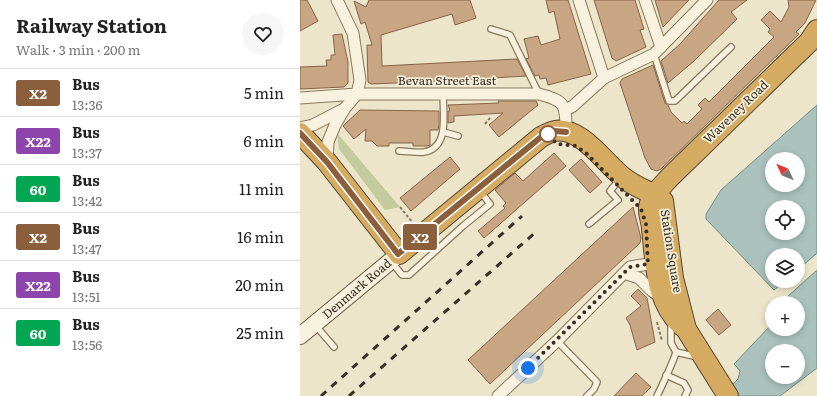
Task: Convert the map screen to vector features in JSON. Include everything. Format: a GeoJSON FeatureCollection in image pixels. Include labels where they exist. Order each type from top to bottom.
{"type":"FeatureCollection","features":[{"type":"Feature","properties":{"kind":"highway","name":"Waveney Road"},"geometry":{"type":"LineString","coordinates":[[656,195],[681,165],[809,42],[817,30]]}},
{"type":"Feature","properties":{"kind":"highway","name":"Denmark Road"},"geometry":{"type":"LineString","coordinates":[[395,257],[541,137],[554,131],[566,132]]}},
{"type":"Feature","properties":{"kind":"highway","name":"Station Square"},"geometry":{"type":"LineString","coordinates":[[566,132],[588,144],[622,177],[632,184],[656,195],[663,201],[663,261],[661,297],[671,321]]}},
{"type":"Feature","properties":{"kind":"highway"},"geometry":{"type":"LineString","coordinates":[[300,133],[327,162],[395,257]]}},
{"type":"Feature","properties":{"kind":"highway","name":"Station Square"},"geometry":{"type":"LineString","coordinates":[[663,261],[673,278],[671,321]]}},
{"type":"Feature","properties":{"kind":"highway"},"geometry":{"type":"LineString","coordinates":[[671,321],[704,359],[728,396]]}},
{"type":"Feature","properties":{"kind":"street"},"geometry":{"type":"LineString","coordinates":[[327,162],[328,142],[334,125],[345,108],[357,94],[360,80],[353,33],[337,0]]}},
{"type":"Feature","properties":{"kind":"street"},"geometry":{"type":"LineString","coordinates":[[579,0],[604,78]]}},
{"type":"Feature","properties":{"kind":"street"},"geometry":{"type":"LineString","coordinates":[[645,0],[655,52]]}},
{"type":"Feature","properties":{"kind":"street"},"geometry":{"type":"LineString","coordinates":[[566,132],[566,110],[573,106],[604,78],[655,52],[707,0]]}},
{"type":"Feature","properties":{"kind":"street","name":"Bevan Street East"},"geometry":{"type":"LineString","coordinates":[[300,98],[357,94],[539,94],[558,100],[566,110]]}},
{"type":"Feature","properties":{"kind":"street"},"geometry":{"type":"LineString","coordinates":[[300,128],[313,125],[331,117],[345,108]]}},
{"type":"Feature","properties":{"kind":"street","name":"Denmark Road"},"geometry":{"type":"LineString","coordinates":[[300,336],[395,257]]}},
{"type":"Feature","properties":{"kind":"street"},"geometry":{"type":"LineString","coordinates":[[498,396],[557,341],[630,267],[663,261]]}},
{"type":"Feature","properties":{"kind":"street"},"geometry":{"type":"LineString","coordinates":[[624,273],[639,278],[652,291],[661,297]]}},
{"type":"Feature","properties":{"kind":"lane"},"geometry":{"type":"LineString","coordinates":[[491,29],[510,35],[539,94]]}},
{"type":"Feature","properties":{"kind":"lane"},"geometry":{"type":"LineString","coordinates":[[655,52],[669,101],[674,101],[731,47]]}},
{"type":"Feature","properties":{"kind":"lane"},"geometry":{"type":"LineString","coordinates":[[399,151],[424,152],[433,149],[443,132],[443,94]]}},
{"type":"Feature","properties":{"kind":"lane"},"geometry":{"type":"LineString","coordinates":[[443,132],[458,136]]}},
{"type":"Feature","properties":{"kind":"lane"},"geometry":{"type":"LineString","coordinates":[[589,224],[618,200],[610,191],[622,177]]}},
{"type":"Feature","properties":{"kind":"lane"},"geometry":{"type":"LineString","coordinates":[[395,257],[402,275],[409,275],[463,226],[490,204],[478,189]]}},
{"type":"Feature","properties":{"kind":"lane","name":"Station Square"},"geometry":{"type":"LineString","coordinates":[[671,321],[671,344],[676,355]]}},
{"type":"Feature","properties":{"kind":"lane"},"geometry":{"type":"LineString","coordinates":[[314,324],[334,347]]}},
{"type":"Feature","properties":{"kind":"lane"},"geometry":{"type":"LineString","coordinates":[[557,341],[597,382],[594,389],[587,396]]}},
{"type":"Feature","properties":{"kind":"lane"},"geometry":{"type":"LineString","coordinates":[[656,396],[676,355],[704,359]]}},
{"type":"Feature","properties":{"kind":"lane"},"geometry":{"type":"LineString","coordinates":[[666,375],[686,386],[688,390],[685,396]]}},
{"type":"Feature","properties":{"kind":"path"},"geometry":{"type":"LineString","coordinates":[[485,124],[490,118]]}},
{"type":"Feature","properties":{"kind":"path"},"geometry":{"type":"LineString","coordinates":[[400,207],[423,235]]}},
{"type":"Feature","properties":{"kind":"path"},"geometry":{"type":"LineString","coordinates":[[671,321],[664,348],[668,354],[676,355]]}},
{"type":"Feature","properties":{"kind":"green space"},"geometry":{"type":"Polygon","coordinates":[[[337,133],[400,207],[385,210],[339,149],[337,133]]]}},
{"type":"Feature","properties":{"kind":"water"},"geometry":{"type":"Polygon","coordinates":[[[817,105],[817,253],[805,264],[805,248],[765,248],[765,281],[706,219],[706,214],[721,190],[817,105]]]}},
{"type":"Feature","properties":{"kind":"water"},"geometry":{"type":"Polygon","coordinates":[[[817,270],[817,368],[805,377],[805,344],[765,344],[765,384],[796,384],[780,396],[721,396],[738,379],[740,371],[734,364],[765,331],[765,336],[805,336],[805,296],[788,296],[797,288],[805,288],[805,281],[817,270]]]}},
{"type":"Feature","properties":{"kind":"building"},"geometry":{"type":"Polygon","coordinates":[[[300,0],[307,0],[318,21],[300,31],[300,0]]]}},
{"type":"Feature","properties":{"kind":"building"},"geometry":{"type":"Polygon","coordinates":[[[369,0],[470,0],[476,18],[455,25],[452,14],[381,35],[382,66],[517,59],[526,76],[425,82],[423,79],[423,82],[371,84],[368,82],[367,45],[372,45],[365,22],[361,24],[354,1],[366,7],[369,0]]]}},
{"type":"Feature","properties":{"kind":"building"},"geometry":{"type":"Polygon","coordinates":[[[546,0],[568,0],[591,74],[548,85],[546,78],[540,79],[539,75],[535,76],[526,59],[529,58],[524,39],[538,36],[541,45],[560,39],[554,11],[549,13],[546,0]]]}},
{"type":"Feature","properties":{"kind":"building"},"geometry":{"type":"Polygon","coordinates":[[[594,0],[635,0],[644,29],[640,30],[646,47],[616,61],[612,58],[594,0]]]}},
{"type":"Feature","properties":{"kind":"building"},"geometry":{"type":"Polygon","coordinates":[[[655,0],[689,0],[663,27],[655,0]]]}},
{"type":"Feature","properties":{"kind":"building"},"geometry":{"type":"Polygon","coordinates":[[[719,0],[747,0],[731,12],[737,19],[694,61],[668,83],[661,61],[680,44],[719,0]]]}},
{"type":"Feature","properties":{"kind":"building"},"geometry":{"type":"Polygon","coordinates":[[[788,0],[816,0],[805,23],[796,32],[799,34],[661,169],[657,171],[651,169],[645,158],[620,83],[622,79],[653,65],[665,103],[668,105],[671,112],[682,123],[684,121],[687,124],[702,109],[698,105],[705,98],[709,102],[774,37],[768,32],[770,29],[761,20],[770,11],[781,22],[789,7],[788,0]]]}},
{"type":"Feature","properties":{"kind":"building"},"geometry":{"type":"Polygon","coordinates":[[[342,34],[348,62],[348,83],[344,87],[300,89],[300,67],[327,66],[326,60],[331,60],[331,55],[335,55],[333,35],[342,34]]]}},
{"type":"Feature","properties":{"kind":"building"},"geometry":{"type":"Polygon","coordinates":[[[498,101],[536,101],[538,105],[499,137],[489,125],[503,113],[454,116],[454,122],[448,123],[448,111],[450,111],[448,105],[499,103],[498,101]]]}},
{"type":"Feature","properties":{"kind":"building"},"geometry":{"type":"Polygon","coordinates":[[[360,110],[439,111],[438,130],[430,130],[430,145],[427,146],[413,146],[413,143],[389,143],[389,146],[377,146],[372,141],[365,141],[366,129],[354,139],[343,126],[360,110]]]}},
{"type":"Feature","properties":{"kind":"building"},"geometry":{"type":"Polygon","coordinates":[[[554,153],[566,166],[484,238],[478,231],[505,208],[503,206],[506,203],[495,190],[515,173],[523,181],[554,153]]]}},
{"type":"Feature","properties":{"kind":"building"},"geometry":{"type":"Polygon","coordinates":[[[450,157],[460,169],[411,211],[400,198],[450,157]]]}},
{"type":"Feature","properties":{"kind":"building"},"geometry":{"type":"Polygon","coordinates":[[[581,159],[602,182],[590,193],[569,170],[581,159]]]}},
{"type":"Feature","properties":{"kind":"building"},"geometry":{"type":"Polygon","coordinates":[[[633,207],[641,238],[640,243],[490,384],[468,360],[633,207]]]}},
{"type":"Feature","properties":{"kind":"building"},"geometry":{"type":"Polygon","coordinates":[[[638,289],[647,298],[655,342],[637,350],[630,325],[626,318],[641,306],[631,296],[638,289]]]}},
{"type":"Feature","properties":{"kind":"building"},"geometry":{"type":"Polygon","coordinates":[[[718,309],[731,325],[719,335],[706,320],[718,309]]]}},
{"type":"Feature","properties":{"kind":"building"},"geometry":{"type":"Polygon","coordinates":[[[636,373],[651,387],[642,396],[614,396],[636,373]]]}},
{"type":"Feature","properties":{"kind":"railway"},"geometry":{"type":"LineString","coordinates":[[321,396],[522,216]]}},
{"type":"Feature","properties":{"kind":"railway"},"geometry":{"type":"LineString","coordinates":[[349,396],[537,231]]}},
{"type":"Feature","properties":{"kind":"bus line","name":"X2"},"geometry":{"type":"LineString","coordinates":[[300,133],[327,162],[398,254],[541,137],[554,131],[566,132]]}},
{"type":"Feature","properties":{"kind":"route"},"geometry":{"type":"LineString","coordinates":[[528,368],[557,341],[630,267],[648,264],[646,224],[641,209],[634,199],[608,176],[586,153],[576,146],[565,143],[557,144],[548,134]]}}]}
